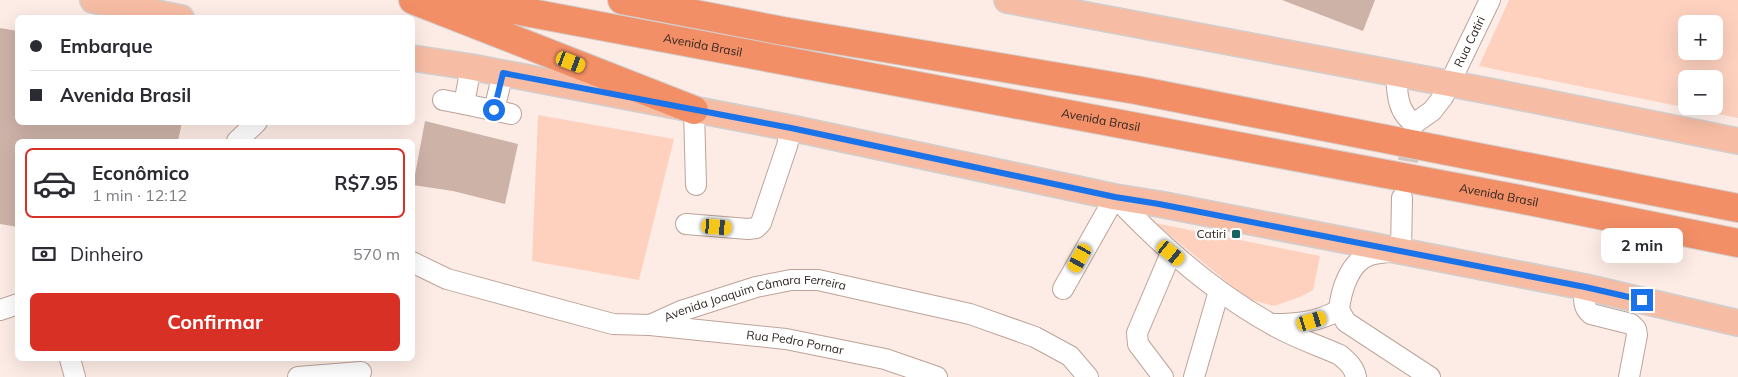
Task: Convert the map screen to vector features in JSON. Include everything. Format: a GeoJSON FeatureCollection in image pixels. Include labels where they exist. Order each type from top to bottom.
{"type":"FeatureCollection","features":[{"type":"Feature","properties":{"kind":"highway"},"geometry":{"type":"LineString","coordinates":[[413,0],[694,110]]}},
{"type":"Feature","properties":{"kind":"highway","name":"Avenida Brasil"},"geometry":{"type":"LineString","coordinates":[[462,0],[1509,197],[1738,243]]}},
{"type":"Feature","properties":{"kind":"highway"},"geometry":{"type":"LineString","coordinates":[[622,0],[783,31],[1136,90],[1738,208]]}},
{"type":"Feature","properties":{"kind":"main road"},"geometry":{"type":"LineString","coordinates":[[93,0],[166,15]]}},
{"type":"Feature","properties":{"kind":"main road"},"geometry":{"type":"LineString","coordinates":[[1019,1],[1053,4],[1738,142]]}},
{"type":"Feature","properties":{"kind":"main road"},"geometry":{"type":"LineString","coordinates":[[415,58],[471,67],[791,128],[1115,197],[1585,287],[1738,322]]}},
{"type":"Feature","properties":{"kind":"street","name":"Rua Catiri"},"geometry":{"type":"LineString","coordinates":[[1396,74],[1400,104],[1414,127],[1443,98],[1490,0]]}},
{"type":"Feature","properties":{"kind":"street"},"geometry":{"type":"LineString","coordinates":[[464,104],[471,67]]}},
{"type":"Feature","properties":{"kind":"street"},"geometry":{"type":"LineString","coordinates":[[443,100],[502,112],[503,73]]}},
{"type":"Feature","properties":{"kind":"street"},"geometry":{"type":"LineString","coordinates":[[694,110],[696,185]]}},
{"type":"Feature","properties":{"kind":"street"},"geometry":{"type":"LineString","coordinates":[[239,139],[254,125]]}},
{"type":"Feature","properties":{"kind":"street"},"geometry":{"type":"LineString","coordinates":[[686,224],[756,228],[761,223],[787,146],[791,128]]}},
{"type":"Feature","properties":{"kind":"street"},"geometry":{"type":"LineString","coordinates":[[1063,289],[1115,197],[1171,253],[1219,291],[1271,324],[1340,355],[1348,362],[1356,374]]}},
{"type":"Feature","properties":{"kind":"street"},"geometry":{"type":"LineString","coordinates":[[1402,198],[1401,251],[1370,255],[1360,260],[1352,270],[1344,287],[1339,310],[1346,322],[1430,377]]}},
{"type":"Feature","properties":{"kind":"street"},"geometry":{"type":"LineString","coordinates":[[1163,377],[1138,344],[1136,338],[1171,253]]}},
{"type":"Feature","properties":{"kind":"street","name":"Avenida Joaquim Câmara Ferreira"},"geometry":{"type":"LineString","coordinates":[[415,263],[447,279],[613,324],[650,326],[681,311],[756,287],[791,280],[818,280],[970,314],[1035,337],[1070,356],[1088,377]]}},
{"type":"Feature","properties":{"kind":"street"},"geometry":{"type":"LineString","coordinates":[[1585,287],[1584,304],[1590,314],[1631,324],[1636,329],[1637,335],[1629,377]]}},
{"type":"Feature","properties":{"kind":"street"},"geometry":{"type":"LineString","coordinates":[[1194,377],[1219,291]]}},
{"type":"Feature","properties":{"kind":"street"},"geometry":{"type":"LineString","coordinates":[[0,310],[15,305]]}},
{"type":"Feature","properties":{"kind":"street"},"geometry":{"type":"LineString","coordinates":[[1271,324],[1295,324],[1312,321],[1327,317],[1339,310]]}},
{"type":"Feature","properties":{"kind":"street","name":"Rua Pedro Pornar"},"geometry":{"type":"LineString","coordinates":[[650,326],[786,339],[885,359],[937,377]]}},
{"type":"Feature","properties":{"kind":"street"},"geometry":{"type":"LineString","coordinates":[[71,361],[75,377]]}},
{"type":"Feature","properties":{"kind":"street"},"geometry":{"type":"LineString","coordinates":[[298,377],[361,372]]}},
{"type":"Feature","properties":{"kind":"shaded area"},"geometry":{"type":"Polygon","coordinates":[[[1509,0],[1738,0],[1738,118],[1723,115],[1723,70],[1678,70],[1678,106],[1479,66],[1509,0]]]}},
{"type":"Feature","properties":{"kind":"shaded area"},"geometry":{"type":"Polygon","coordinates":[[[538,115],[674,139],[639,280],[532,261],[538,115]]]}},
{"type":"Feature","properties":{"kind":"shaded area"},"geometry":{"type":"Polygon","coordinates":[[[1155,223],[1320,256],[1313,290],[1300,297],[1274,306],[1248,299],[1155,223]]]}},
{"type":"Feature","properties":{"kind":"building"},"geometry":{"type":"Polygon","coordinates":[[[1282,0],[1375,0],[1363,31],[1282,0]]]}},
{"type":"Feature","properties":{"kind":"building"},"geometry":{"type":"Polygon","coordinates":[[[0,28],[15,30],[15,125],[181,125],[178,139],[15,139],[15,226],[0,224],[0,28]]]}},
{"type":"Feature","properties":{"kind":"building"},"geometry":{"type":"Polygon","coordinates":[[[425,121],[518,144],[505,204],[453,191],[415,185],[415,174],[425,121]]]}},
{"type":"Feature","properties":{"kind":"tunnel"},"geometry":{"type":"LineString","coordinates":[[1403,191],[1413,131]]}},
{"type":"Feature","properties":{"kind":"place","name":"Catiri"},"geometry":{"type":"Point","coordinates":[1236,234]}},
{"type":"Feature","properties":{"kind":"route"},"geometry":{"type":"LineString","coordinates":[[494,110],[503,73],[791,128],[1115,197],[1585,287],[1642,300]]}}]}
